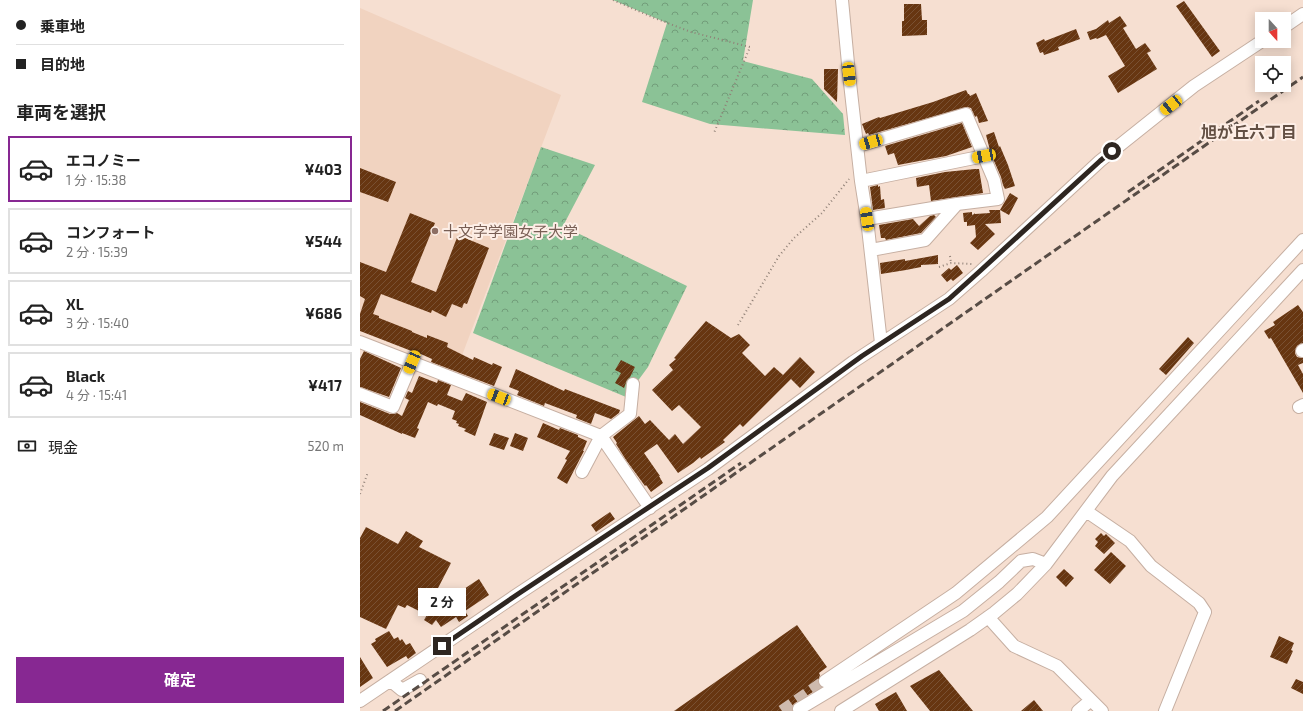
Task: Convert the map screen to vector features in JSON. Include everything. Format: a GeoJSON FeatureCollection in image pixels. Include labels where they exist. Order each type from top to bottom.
{"type":"FeatureCollection","features":[{"type":"Feature","properties":{"kind":"street"},"geometry":{"type":"LineString","coordinates":[[842,0],[861,181],[871,250],[881,343]]}},
{"type":"Feature","properties":{"kind":"street"},"geometry":{"type":"LineString","coordinates":[[1291,22],[1303,14]]}},
{"type":"Feature","properties":{"kind":"street"},"geometry":{"type":"LineString","coordinates":[[360,701],[518,594],[650,508],[881,343],[949,299],[1100,161],[1194,86],[1255,46]]}},
{"type":"Feature","properties":{"kind":"street"},"geometry":{"type":"LineString","coordinates":[[858,146],[966,114],[994,180],[998,199],[957,204],[867,219]]}},
{"type":"Feature","properties":{"kind":"street"},"geometry":{"type":"LineString","coordinates":[[861,181],[984,156]]}},
{"type":"Feature","properties":{"kind":"street"},"geometry":{"type":"LineString","coordinates":[[871,250],[925,240],[957,204]]}},
{"type":"Feature","properties":{"kind":"street"},"geometry":{"type":"LineString","coordinates":[[825,681],[956,593],[1047,517],[1303,240]]}},
{"type":"Feature","properties":{"kind":"street"},"geometry":{"type":"LineString","coordinates":[[841,711],[970,630],[1017,594],[1046,564],[1112,476],[1303,270]]}},
{"type":"Feature","properties":{"kind":"street"},"geometry":{"type":"LineString","coordinates":[[360,342],[601,436],[650,508]]}},
{"type":"Feature","properties":{"kind":"street"},"geometry":{"type":"LineString","coordinates":[[360,394],[393,407],[412,362]]}},
{"type":"Feature","properties":{"kind":"street"},"geometry":{"type":"LineString","coordinates":[[582,472],[601,436],[630,414],[633,384]]}},
{"type":"Feature","properties":{"kind":"street"},"geometry":{"type":"LineString","coordinates":[[1086,511],[1130,541],[1152,566],[1200,603],[1205,612],[1165,711]]}},
{"type":"Feature","properties":{"kind":"street"},"geometry":{"type":"LineString","coordinates":[[799,709],[964,611],[999,582],[1021,561],[1033,559],[1046,564]]}},
{"type":"Feature","properties":{"kind":"street"},"geometry":{"type":"LineString","coordinates":[[988,617],[1014,646],[1023,652],[1057,666],[1102,711]]}},
{"type":"Feature","properties":{"kind":"street"},"geometry":{"type":"LineString","coordinates":[[391,681],[402,690],[420,680]]}},
{"type":"Feature","properties":{"kind":"street"},"geometry":{"type":"LineString","coordinates":[[1078,711],[1091,700]]}},
{"type":"Feature","properties":{"kind":"path"},"geometry":{"type":"LineString","coordinates":[[613,0],[691,32],[750,47],[714,133]]}},
{"type":"Feature","properties":{"kind":"path"},"geometry":{"type":"LineString","coordinates":[[738,325],[779,256],[794,238],[822,213],[860,166]]}},
{"type":"Feature","properties":{"kind":"path"},"geometry":{"type":"LineString","coordinates":[[950,256],[951,263]]}},
{"type":"Feature","properties":{"kind":"path"},"geometry":{"type":"LineString","coordinates":[[938,267],[951,263],[973,265]]}},
{"type":"Feature","properties":{"kind":"path"},"geometry":{"type":"LineString","coordinates":[[360,494],[368,472]]}},
{"type":"Feature","properties":{"kind":"shaded area","name":"十文字学園女子大学"},"geometry":{"type":"Polygon","coordinates":[[[360,8],[561,95],[461,358],[360,315],[360,8]]]}},
{"type":"Feature","properties":{"kind":"green space"},"geometry":{"type":"Polygon","coordinates":[[[613,0],[753,0],[743,61],[812,79],[843,114],[845,135],[710,124],[642,102],[667,23],[613,0]]]}},
{"type":"Feature","properties":{"kind":"green space"},"geometry":{"type":"Polygon","coordinates":[[[541,147],[595,165],[563,226],[687,286],[648,367],[626,397],[473,333],[541,147]]]}},
{"type":"Feature","properties":{"kind":"building"},"geometry":{"type":"Polygon","coordinates":[[[1184,1],[1220,51],[1212,57],[1176,6],[1184,1]]]}},
{"type":"Feature","properties":{"kind":"building"},"geometry":{"type":"Polygon","coordinates":[[[904,4],[921,4],[922,20],[927,20],[927,35],[902,36],[904,4]]]}},
{"type":"Feature","properties":{"kind":"building"},"geometry":{"type":"Polygon","coordinates":[[[1120,16],[1127,26],[1123,28],[1136,49],[1145,43],[1151,51],[1147,53],[1157,69],[1118,93],[1108,76],[1125,66],[1106,35],[1090,40],[1087,32],[1096,29],[1108,20],[1109,23],[1120,16]]]}},
{"type":"Feature","properties":{"kind":"building"},"geometry":{"type":"Polygon","coordinates":[[[1076,29],[1080,39],[1058,47],[1059,50],[1044,55],[1043,52],[1040,53],[1036,43],[1076,29]]]}},
{"type":"Feature","properties":{"kind":"building"},"geometry":{"type":"Polygon","coordinates":[[[824,69],[838,69],[837,102],[824,89],[824,69]]]}},
{"type":"Feature","properties":{"kind":"building"},"geometry":{"type":"Polygon","coordinates":[[[966,90],[970,96],[976,93],[988,121],[979,123],[977,116],[975,117],[971,108],[967,107],[869,135],[868,133],[866,134],[862,124],[879,117],[880,118],[933,102],[966,90]]]}},
{"type":"Feature","properties":{"kind":"building"},"geometry":{"type":"Polygon","coordinates":[[[962,123],[972,147],[946,156],[898,165],[894,153],[888,155],[885,146],[962,123]]]}},
{"type":"Feature","properties":{"kind":"building"},"geometry":{"type":"Polygon","coordinates":[[[994,132],[1015,186],[1005,189],[991,154],[986,135],[994,132]]]}},
{"type":"Feature","properties":{"kind":"building"},"geometry":{"type":"Polygon","coordinates":[[[360,168],[396,182],[388,202],[360,192],[360,168]]]}},
{"type":"Feature","properties":{"kind":"building"},"geometry":{"type":"Polygon","coordinates":[[[979,169],[983,193],[931,201],[929,185],[917,187],[916,178],[945,172],[979,169]]]}},
{"type":"Feature","properties":{"kind":"building"},"geometry":{"type":"Polygon","coordinates":[[[878,185],[878,187],[880,186],[881,200],[884,199],[885,208],[873,210],[870,187],[878,185]]]}},
{"type":"Feature","properties":{"kind":"building"},"geometry":{"type":"Polygon","coordinates":[[[1010,193],[1018,198],[1009,215],[1000,210],[1010,193]]]}},
{"type":"Feature","properties":{"kind":"building"},"geometry":{"type":"Polygon","coordinates":[[[989,210],[1000,210],[1001,223],[985,224],[995,234],[978,250],[970,243],[976,237],[975,225],[967,226],[967,222],[964,222],[963,213],[972,212],[972,215],[974,213],[990,213],[989,210]]]}},
{"type":"Feature","properties":{"kind":"building"},"geometry":{"type":"Polygon","coordinates":[[[410,213],[435,223],[411,282],[436,292],[458,235],[489,248],[467,304],[464,303],[462,308],[452,304],[446,317],[432,310],[431,313],[381,294],[373,314],[379,316],[379,318],[427,338],[427,335],[448,343],[447,347],[473,360],[474,357],[492,365],[493,363],[502,367],[494,386],[431,362],[432,359],[414,351],[360,331],[360,314],[365,299],[360,296],[360,262],[386,272],[410,213]]]}},
{"type":"Feature","properties":{"kind":"building"},"geometry":{"type":"Polygon","coordinates":[[[934,215],[936,217],[921,233],[886,240],[885,238],[881,238],[879,225],[913,219],[919,226],[930,216],[934,215]]]}},
{"type":"Feature","properties":{"kind":"building"},"geometry":{"type":"Polygon","coordinates":[[[938,255],[938,264],[921,265],[921,267],[881,274],[880,263],[905,259],[905,261],[938,255]]]}},
{"type":"Feature","properties":{"kind":"building"},"geometry":{"type":"Polygon","coordinates":[[[957,265],[963,273],[953,281],[951,279],[947,282],[941,275],[949,268],[951,270],[957,265]]]}},
{"type":"Feature","properties":{"kind":"building"},"geometry":{"type":"Polygon","coordinates":[[[1298,305],[1303,312],[1303,343],[1297,346],[1295,353],[1297,357],[1303,358],[1303,363],[1298,365],[1303,374],[1303,393],[1271,338],[1269,339],[1264,331],[1275,325],[1273,322],[1298,305]]]}},
{"type":"Feature","properties":{"kind":"building"},"geometry":{"type":"Polygon","coordinates":[[[706,321],[731,338],[739,334],[750,345],[742,353],[765,376],[774,367],[783,375],[800,357],[815,372],[800,388],[791,379],[743,427],[740,424],[723,440],[725,442],[701,459],[700,457],[678,473],[657,444],[644,453],[660,476],[663,483],[651,492],[626,460],[613,437],[639,416],[645,424],[650,420],[669,440],[675,434],[683,444],[701,427],[679,405],[672,411],[652,390],[673,370],[669,365],[676,359],[674,358],[706,321]]]}},
{"type":"Feature","properties":{"kind":"building"},"geometry":{"type":"Polygon","coordinates":[[[1188,337],[1194,343],[1166,375],[1159,369],[1188,337]]]}},
{"type":"Feature","properties":{"kind":"building"},"geometry":{"type":"Polygon","coordinates":[[[364,351],[401,368],[389,397],[360,387],[360,359],[364,351]]]}},
{"type":"Feature","properties":{"kind":"building"},"geometry":{"type":"Polygon","coordinates":[[[621,360],[635,367],[624,388],[615,383],[621,373],[615,370],[621,360]]]}},
{"type":"Feature","properties":{"kind":"building"},"geometry":{"type":"Polygon","coordinates":[[[516,369],[564,391],[565,389],[620,410],[619,413],[611,419],[595,413],[591,424],[576,418],[577,415],[545,403],[544,406],[517,395],[519,391],[509,387],[516,369]]]}},
{"type":"Feature","properties":{"kind":"building"},"geometry":{"type":"Polygon","coordinates":[[[419,376],[437,383],[438,380],[451,385],[447,395],[462,401],[466,393],[487,402],[475,436],[464,431],[466,429],[458,426],[459,424],[456,423],[457,421],[452,419],[455,411],[438,404],[437,406],[428,402],[417,428],[419,429],[415,438],[402,434],[360,415],[360,402],[390,414],[397,413],[402,416],[409,400],[405,398],[408,391],[412,393],[419,376]]]}},
{"type":"Feature","properties":{"kind":"building"},"geometry":{"type":"Polygon","coordinates":[[[543,423],[559,430],[560,428],[578,435],[578,437],[587,441],[584,451],[567,484],[557,478],[567,460],[565,459],[570,451],[537,437],[543,423]]]}},
{"type":"Feature","properties":{"kind":"building"},"geometry":{"type":"Polygon","coordinates":[[[494,433],[509,438],[504,450],[489,445],[494,433]]]}},
{"type":"Feature","properties":{"kind":"building"},"geometry":{"type":"Polygon","coordinates":[[[515,433],[528,438],[523,451],[510,446],[515,433]]]}},
{"type":"Feature","properties":{"kind":"building"},"geometry":{"type":"Polygon","coordinates":[[[610,512],[615,519],[596,532],[591,525],[610,512]]]}},
{"type":"Feature","properties":{"kind":"building"},"geometry":{"type":"Polygon","coordinates":[[[366,527],[398,544],[406,531],[423,541],[419,547],[451,563],[437,590],[452,597],[479,579],[489,595],[465,611],[468,616],[459,622],[456,617],[441,627],[436,620],[432,625],[424,620],[427,615],[407,605],[405,608],[398,605],[386,629],[360,617],[360,538],[366,527]]]}},
{"type":"Feature","properties":{"kind":"building"},"geometry":{"type":"Polygon","coordinates":[[[1101,533],[1104,536],[1106,534],[1115,543],[1104,554],[1095,546],[1098,542],[1095,539],[1101,533]]]}},
{"type":"Feature","properties":{"kind":"building"},"geometry":{"type":"Polygon","coordinates":[[[1111,552],[1126,566],[1110,584],[1094,570],[1111,552]]]}},
{"type":"Feature","properties":{"kind":"building"},"geometry":{"type":"Polygon","coordinates":[[[1064,569],[1074,578],[1066,587],[1056,577],[1064,569]]]}},
{"type":"Feature","properties":{"kind":"building"},"geometry":{"type":"Polygon","coordinates":[[[797,625],[827,667],[819,673],[820,675],[818,682],[821,687],[795,703],[792,706],[792,711],[674,711],[797,625]]]}},
{"type":"Feature","properties":{"kind":"building"},"geometry":{"type":"Polygon","coordinates":[[[389,631],[394,639],[398,637],[400,641],[402,639],[406,645],[410,643],[416,653],[408,659],[406,656],[387,667],[371,644],[376,641],[375,639],[389,631]]]}},
{"type":"Feature","properties":{"kind":"building"},"geometry":{"type":"Polygon","coordinates":[[[1279,636],[1294,643],[1291,650],[1293,651],[1287,664],[1270,657],[1279,636]]]}},
{"type":"Feature","properties":{"kind":"building"},"geometry":{"type":"Polygon","coordinates":[[[360,657],[373,678],[360,687],[360,657]]]}},
{"type":"Feature","properties":{"kind":"building"},"geometry":{"type":"Polygon","coordinates":[[[939,670],[973,711],[930,711],[910,686],[939,670]]]}},
{"type":"Feature","properties":{"kind":"building"},"geometry":{"type":"Polygon","coordinates":[[[1296,679],[1303,682],[1303,694],[1291,688],[1296,679]]]}},
{"type":"Feature","properties":{"kind":"building"},"geometry":{"type":"Polygon","coordinates":[[[896,692],[907,711],[879,711],[875,704],[896,692]]]}},
{"type":"Feature","properties":{"kind":"building"},"geometry":{"type":"Polygon","coordinates":[[[1034,700],[1043,711],[1021,711],[1034,700]]]}},
{"type":"Feature","properties":{"kind":"tunnel"},"geometry":{"type":"LineString","coordinates":[[782,711],[825,681]]}},
{"type":"Feature","properties":{"kind":"railway"},"geometry":{"type":"LineString","coordinates":[[395,711],[1303,77]]}},
{"type":"Feature","properties":{"kind":"railway"},"geometry":{"type":"LineString","coordinates":[[1128,192],[1259,101]]}},
{"type":"Feature","properties":{"kind":"railway"},"geometry":{"type":"LineString","coordinates":[[383,711],[741,463]]}},
{"type":"Feature","properties":{"kind":"place","name":"十文字学園女子大学"},"geometry":{"type":"Point","coordinates":[435,231]}},
{"type":"Feature","properties":{"kind":"district","name":"旭が丘六丁目"},"geometry":{"type":"Point","coordinates":[1249,131]}},
{"type":"Feature","properties":{"kind":"route"},"geometry":{"type":"LineString","coordinates":[[442,646],[518,594],[650,508],[708,468],[862,356],[949,299],[1112,151]]}}]}
